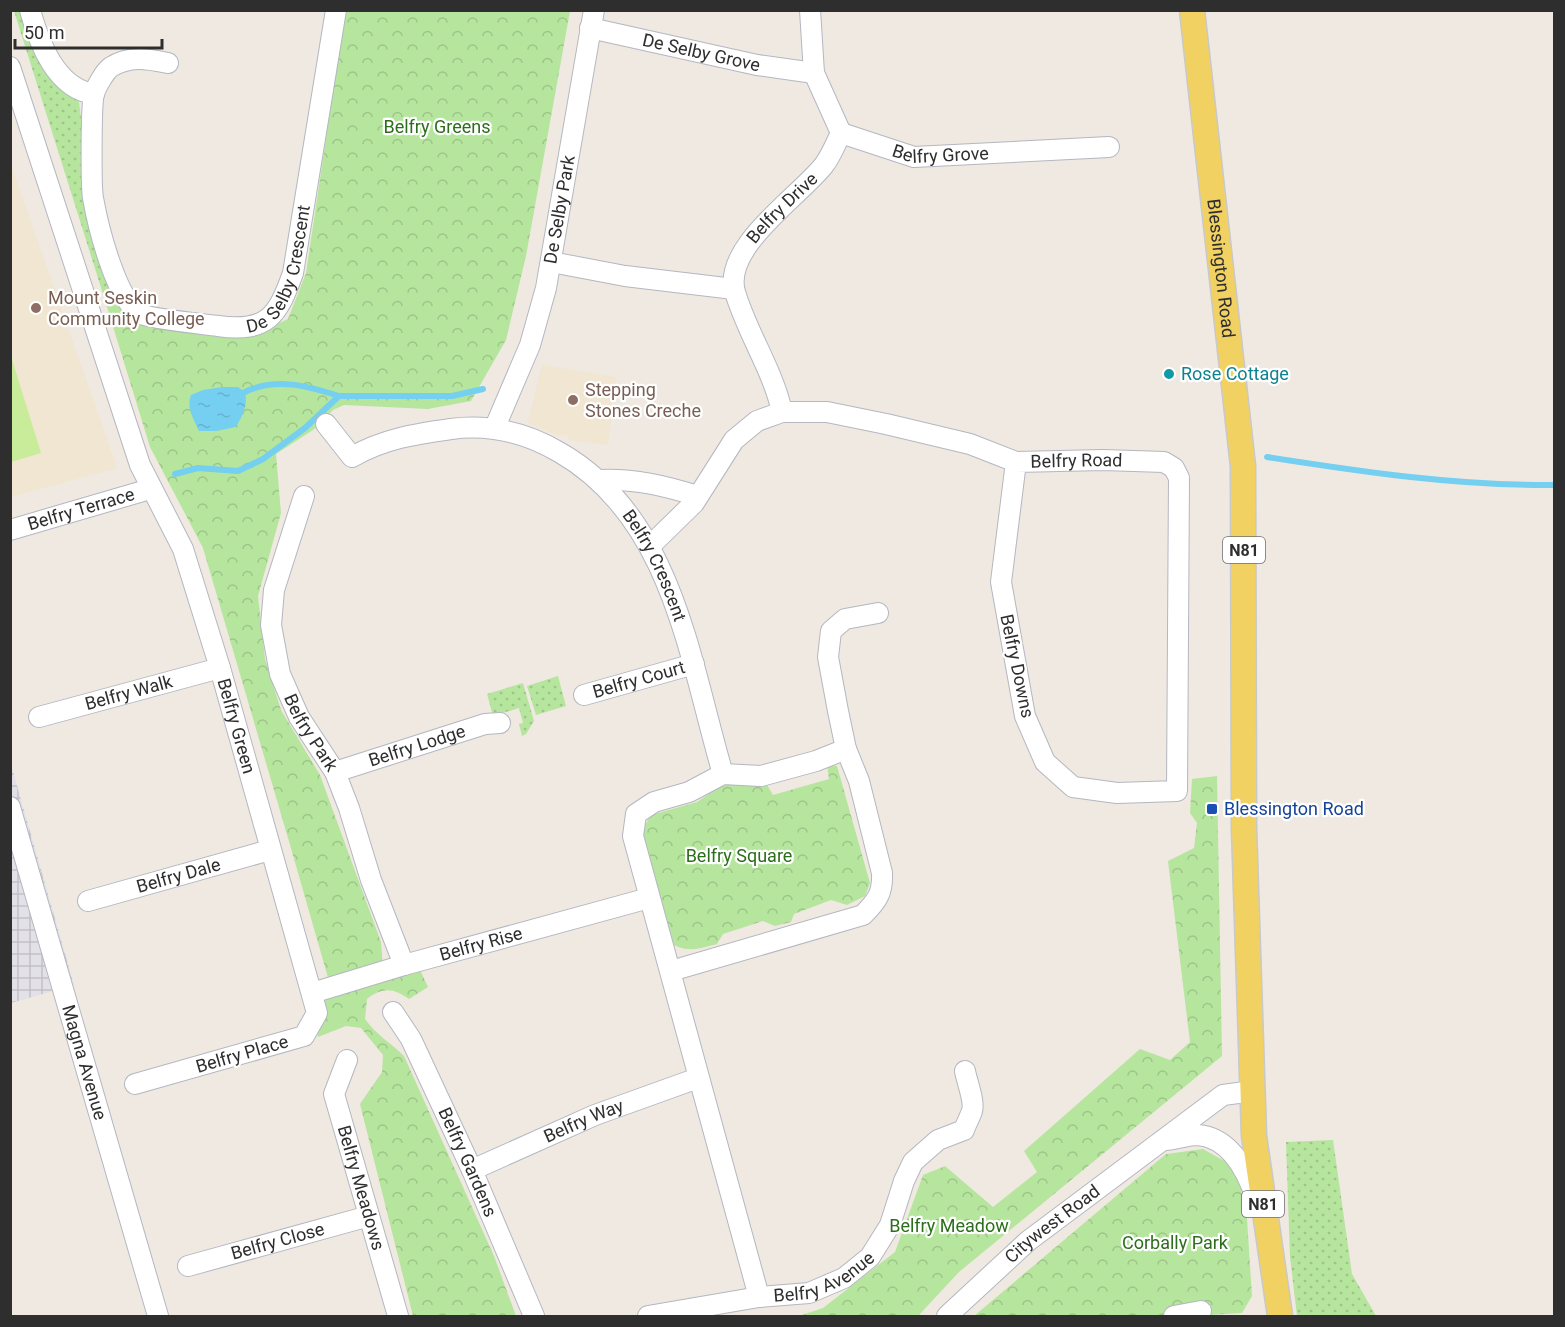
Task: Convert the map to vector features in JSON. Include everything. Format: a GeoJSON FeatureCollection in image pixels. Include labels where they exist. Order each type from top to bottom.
{"type":"FeatureCollection","features":[{"type":"Feature","properties":{"kind":"main road","name":"Blessington Road"},"geometry":{"type":"LineString","coordinates":[[1192,10],[1243,466],[1244,838],[1254,1136],[1280,1317]]}},
{"type":"Feature","properties":{"kind":"street"},"geometry":{"type":"LineString","coordinates":[[30,10],[37,34],[48,58],[65,80],[81,93],[94,94]]}},
{"type":"Feature","properties":{"kind":"street","name":"De Selby Crescent"},"geometry":{"type":"LineString","coordinates":[[168,63],[140,57],[126,60],[109,68],[94,94],[93,197],[114,274],[126,298],[142,315],[236,328],[264,322],[282,304],[293,273],[336,10]]}},
{"type":"Feature","properties":{"kind":"street"},"geometry":{"type":"LineString","coordinates":[[810,10],[814,73],[841,133]]}},
{"type":"Feature","properties":{"kind":"street","name":"De Selby Grove"},"geometry":{"type":"LineString","coordinates":[[592,19],[757,65],[814,73]]}},
{"type":"Feature","properties":{"kind":"street","name":"De Selby Park"},"geometry":{"type":"LineString","coordinates":[[592,19],[551,262],[625,276],[734,289]]}},
{"type":"Feature","properties":{"kind":"street","name":"Belfry Green"},"geometry":{"type":"LineString","coordinates":[[10,67],[140,465],[150,489],[183,549],[220,668],[312,993]]}},
{"type":"Feature","properties":{"kind":"street","name":"Belfry Grove"},"geometry":{"type":"LineString","coordinates":[[841,133],[914,157],[1109,147]]}},
{"type":"Feature","properties":{"kind":"street","name":"Belfry Drive"},"geometry":{"type":"LineString","coordinates":[[734,289],[736,265],[762,225],[825,165],[841,133]]}},
{"type":"Feature","properties":{"kind":"street"},"geometry":{"type":"LineString","coordinates":[[495,427],[530,345],[551,262]]}},
{"type":"Feature","properties":{"kind":"street"},"geometry":{"type":"LineString","coordinates":[[734,289],[777,392],[782,412]]}},
{"type":"Feature","properties":{"kind":"street","name":"Belfry Road"},"geometry":{"type":"LineString","coordinates":[[650,546],[698,496],[734,440],[757,421],[782,412],[827,412],[886,424],[970,444],[1016,462],[1103,460],[1164,462],[1173,468],[1179,478],[1177,790]]}},
{"type":"Feature","properties":{"kind":"street","name":"Belfry Crescent"},"geometry":{"type":"LineString","coordinates":[[326,424],[352,457],[376,443],[456,428],[495,427],[541,441],[584,466],[621,504],[650,546],[679,613],[723,774]]}},
{"type":"Feature","properties":{"kind":"street","name":"Belfry Downs"},"geometry":{"type":"LineString","coordinates":[[1016,462],[1001,582],[1025,716],[1045,762],[1073,787],[1117,793],[1177,790]]}},
{"type":"Feature","properties":{"kind":"street"},"geometry":{"type":"LineString","coordinates":[[598,480],[618,479],[656,483],[698,496]]}},
{"type":"Feature","properties":{"kind":"street","name":"Belfry Terrace"},"geometry":{"type":"LineString","coordinates":[[10,530],[150,489]]}},
{"type":"Feature","properties":{"kind":"street","name":"Belfry Park"},"geometry":{"type":"LineString","coordinates":[[304,496],[274,590],[271,625],[280,674],[299,717],[335,772],[349,808],[371,880],[404,965]]}},
{"type":"Feature","properties":{"kind":"street"},"geometry":{"type":"LineString","coordinates":[[670,971],[863,915],[876,902],[883,888],[882,873],[859,781],[846,749],[828,657],[831,631],[845,619],[878,613]]}},
{"type":"Feature","properties":{"kind":"street","name":"Belfry Court"},"geometry":{"type":"LineString","coordinates":[[584,695],[694,664]]}},
{"type":"Feature","properties":{"kind":"street","name":"Belfry Walk"},"geometry":{"type":"LineString","coordinates":[[39,717],[220,668]]}},
{"type":"Feature","properties":{"kind":"street","name":"Belfry Lodge"},"geometry":{"type":"LineString","coordinates":[[335,772],[484,724],[500,723]]}},
{"type":"Feature","properties":{"kind":"street"},"geometry":{"type":"LineString","coordinates":[[759,1297],[633,836],[636,814],[654,801],[689,792],[723,774],[760,776],[816,761],[846,749]]}},
{"type":"Feature","properties":{"kind":"street","name":"Magna Avenue"},"geometry":{"type":"LineString","coordinates":[[10,807],[158,1317]]}},
{"type":"Feature","properties":{"kind":"street","name":"Belfry Dale"},"geometry":{"type":"LineString","coordinates":[[88,901],[270,850]]}},
{"type":"Feature","properties":{"kind":"street","name":"Belfry Rise"},"geometry":{"type":"LineString","coordinates":[[312,993],[404,965],[649,898]]}},
{"type":"Feature","properties":{"kind":"street","name":"Belfry Place"},"geometry":{"type":"LineString","coordinates":[[135,1084],[304,1036],[317,1013],[312,993]]}},
{"type":"Feature","properties":{"kind":"street","name":"Belfry Gardens"},"geometry":{"type":"LineString","coordinates":[[393,1012],[411,1039],[472,1170],[534,1317]]}},
{"type":"Feature","properties":{"kind":"street","name":"Belfry Meadows"},"geometry":{"type":"LineString","coordinates":[[347,1060],[334,1094],[398,1317]]}},
{"type":"Feature","properties":{"kind":"street","name":"Belfry Avenue"},"geometry":{"type":"LineString","coordinates":[[648,1317],[759,1297],[809,1293],[844,1278],[870,1257],[890,1225],[913,1162],[938,1140],[964,1130],[973,1111],[973,1100],[968,1091],[965,1071]]}},
{"type":"Feature","properties":{"kind":"street","name":"Belfry Way"},"geometry":{"type":"LineString","coordinates":[[472,1170],[595,1115],[698,1078]]}},
{"type":"Feature","properties":{"kind":"street","name":"Citywest Road"},"geometry":{"type":"LineString","coordinates":[[947,1317],[1028,1241],[1224,1095],[1253,1091]]}},
{"type":"Feature","properties":{"kind":"street","name":"Citywest Road"},"geometry":{"type":"LineString","coordinates":[[1164,1140],[1199,1135],[1226,1146],[1242,1165],[1251,1182],[1265,1223]]}},
{"type":"Feature","properties":{"kind":"street","name":"Belfry Close"},"geometry":{"type":"LineString","coordinates":[[188,1266],[369,1216]]}},
{"type":"Feature","properties":{"kind":"street"},"geometry":{"type":"LineString","coordinates":[[1174,1317],[1201,1311]]}},
{"type":"Feature","properties":{"kind":"shaded area","name":"Mount Seskin Community College"},"geometry":{"type":"Polygon","coordinates":[[[10,162],[117,468],[11,497],[10,497],[10,162]]]}},
{"type":"Feature","properties":{"kind":"shaded area","name":"Stepping Stones Creche"},"geometry":{"type":"Polygon","coordinates":[[[542,365],[616,377],[608,445],[569,440],[567,435],[557,435],[528,423],[542,365]]]}},
{"type":"Feature","properties":{"kind":"shaded area"},"geometry":{"type":"Polygon","coordinates":[[[10,761],[74,985],[11,1003],[10,1003],[10,761]]]}},
{"type":"Feature","properties":{"kind":"green space"},"geometry":{"type":"Polygon","coordinates":[[[14,11],[22,11],[43,66],[79,102],[98,250],[112,292],[103,294],[14,11]]]}},
{"type":"Feature","properties":{"kind":"green space","name":"Belfry Greens"},"geometry":{"type":"Polygon","coordinates":[[[345,11],[570,11],[526,256],[506,340],[471,401],[428,409],[344,405],[333,410],[313,430],[276,454],[281,513],[258,596],[265,659],[281,710],[320,775],[381,942],[383,967],[420,970],[428,987],[409,999],[393,991],[378,992],[367,999],[365,1019],[378,1034],[404,1056],[494,1256],[516,1316],[413,1316],[360,1104],[382,1072],[383,1055],[361,1028],[346,1026],[318,1037],[316,1025],[329,981],[288,838],[203,548],[150,447],[103,294],[112,292],[122,310],[138,323],[250,337],[288,319],[306,273],[345,11]]]}},
{"type":"Feature","properties":{"kind":"green space"},"geometry":{"type":"Polygon","coordinates":[[[10,353],[41,453],[11,462],[10,462],[10,353]]]}},
{"type":"Feature","properties":{"kind":"green space"},"geometry":{"type":"Polygon","coordinates":[[[558,676],[566,706],[536,715],[527,686],[558,676]]]}},
{"type":"Feature","properties":{"kind":"green space"},"geometry":{"type":"Polygon","coordinates":[[[523,683],[534,721],[526,734],[522,736],[519,724],[523,723],[519,708],[493,716],[487,694],[523,683]]]}},
{"type":"Feature","properties":{"kind":"green space","name":"Belfry Square"},"geometry":{"type":"Polygon","coordinates":[[[827,765],[837,766],[870,883],[865,896],[847,905],[831,900],[794,914],[791,922],[775,926],[763,921],[723,934],[717,944],[706,947],[690,949],[674,945],[642,830],[651,815],[697,802],[723,784],[766,783],[773,795],[829,779],[827,765]]]}},
{"type":"Feature","properties":{"kind":"green space","name":"Belfry Meadow"},"geometry":{"type":"Polygon","coordinates":[[[1217,776],[1222,1056],[959,1272],[918,1316],[799,1316],[823,1308],[895,1252],[923,1175],[945,1166],[993,1207],[1037,1172],[1024,1151],[1140,1049],[1170,1060],[1190,1042],[1168,861],[1194,848],[1197,823],[1190,813],[1192,779],[1217,776]]]}},
{"type":"Feature","properties":{"kind":"green space"},"geometry":{"type":"Polygon","coordinates":[[[1333,1140],[1352,1274],[1376,1316],[1297,1316],[1290,1257],[1286,1142],[1333,1140]]]}},
{"type":"Feature","properties":{"kind":"green space","name":"Corbally Park"},"geometry":{"type":"Polygon","coordinates":[[[1203,1149],[1237,1168],[1247,1219],[1252,1296],[1242,1313],[1192,1316],[974,1316],[1166,1154],[1203,1149]]]}},
{"type":"Feature","properties":{"kind":"water"},"geometry":{"type":"Polygon","coordinates":[[[238,387],[245,392],[245,406],[241,418],[236,427],[216,431],[199,431],[190,409],[191,395],[203,390],[238,387]]]}},
{"type":"Feature","properties":{"kind":"waterway"},"geometry":{"type":"LineString","coordinates":[[245,392],[257,387],[280,384],[304,386],[339,396]]}},
{"type":"Feature","properties":{"kind":"waterway"},"geometry":{"type":"LineString","coordinates":[[175,474],[198,468],[238,471],[263,459],[305,428],[339,396],[452,396],[483,389]]}},
{"type":"Feature","properties":{"kind":"waterway"},"geometry":{"type":"LineString","coordinates":[[1267,457],[1446,481],[1554,485]]}},
{"type":"Feature","properties":{"kind":"place","name":"Mount Seskin Community College"},"geometry":{"type":"Point","coordinates":[36,308]}},
{"type":"Feature","properties":{"kind":"place","name":"Rose Cottage"},"geometry":{"type":"Point","coordinates":[1169,374]}},
{"type":"Feature","properties":{"kind":"place","name":"Stepping Stones Creche"},"geometry":{"type":"Point","coordinates":[573,400]}},
{"type":"Feature","properties":{"kind":"place","name":"Blessington Road"},"geometry":{"type":"Point","coordinates":[1212,809]}}]}
